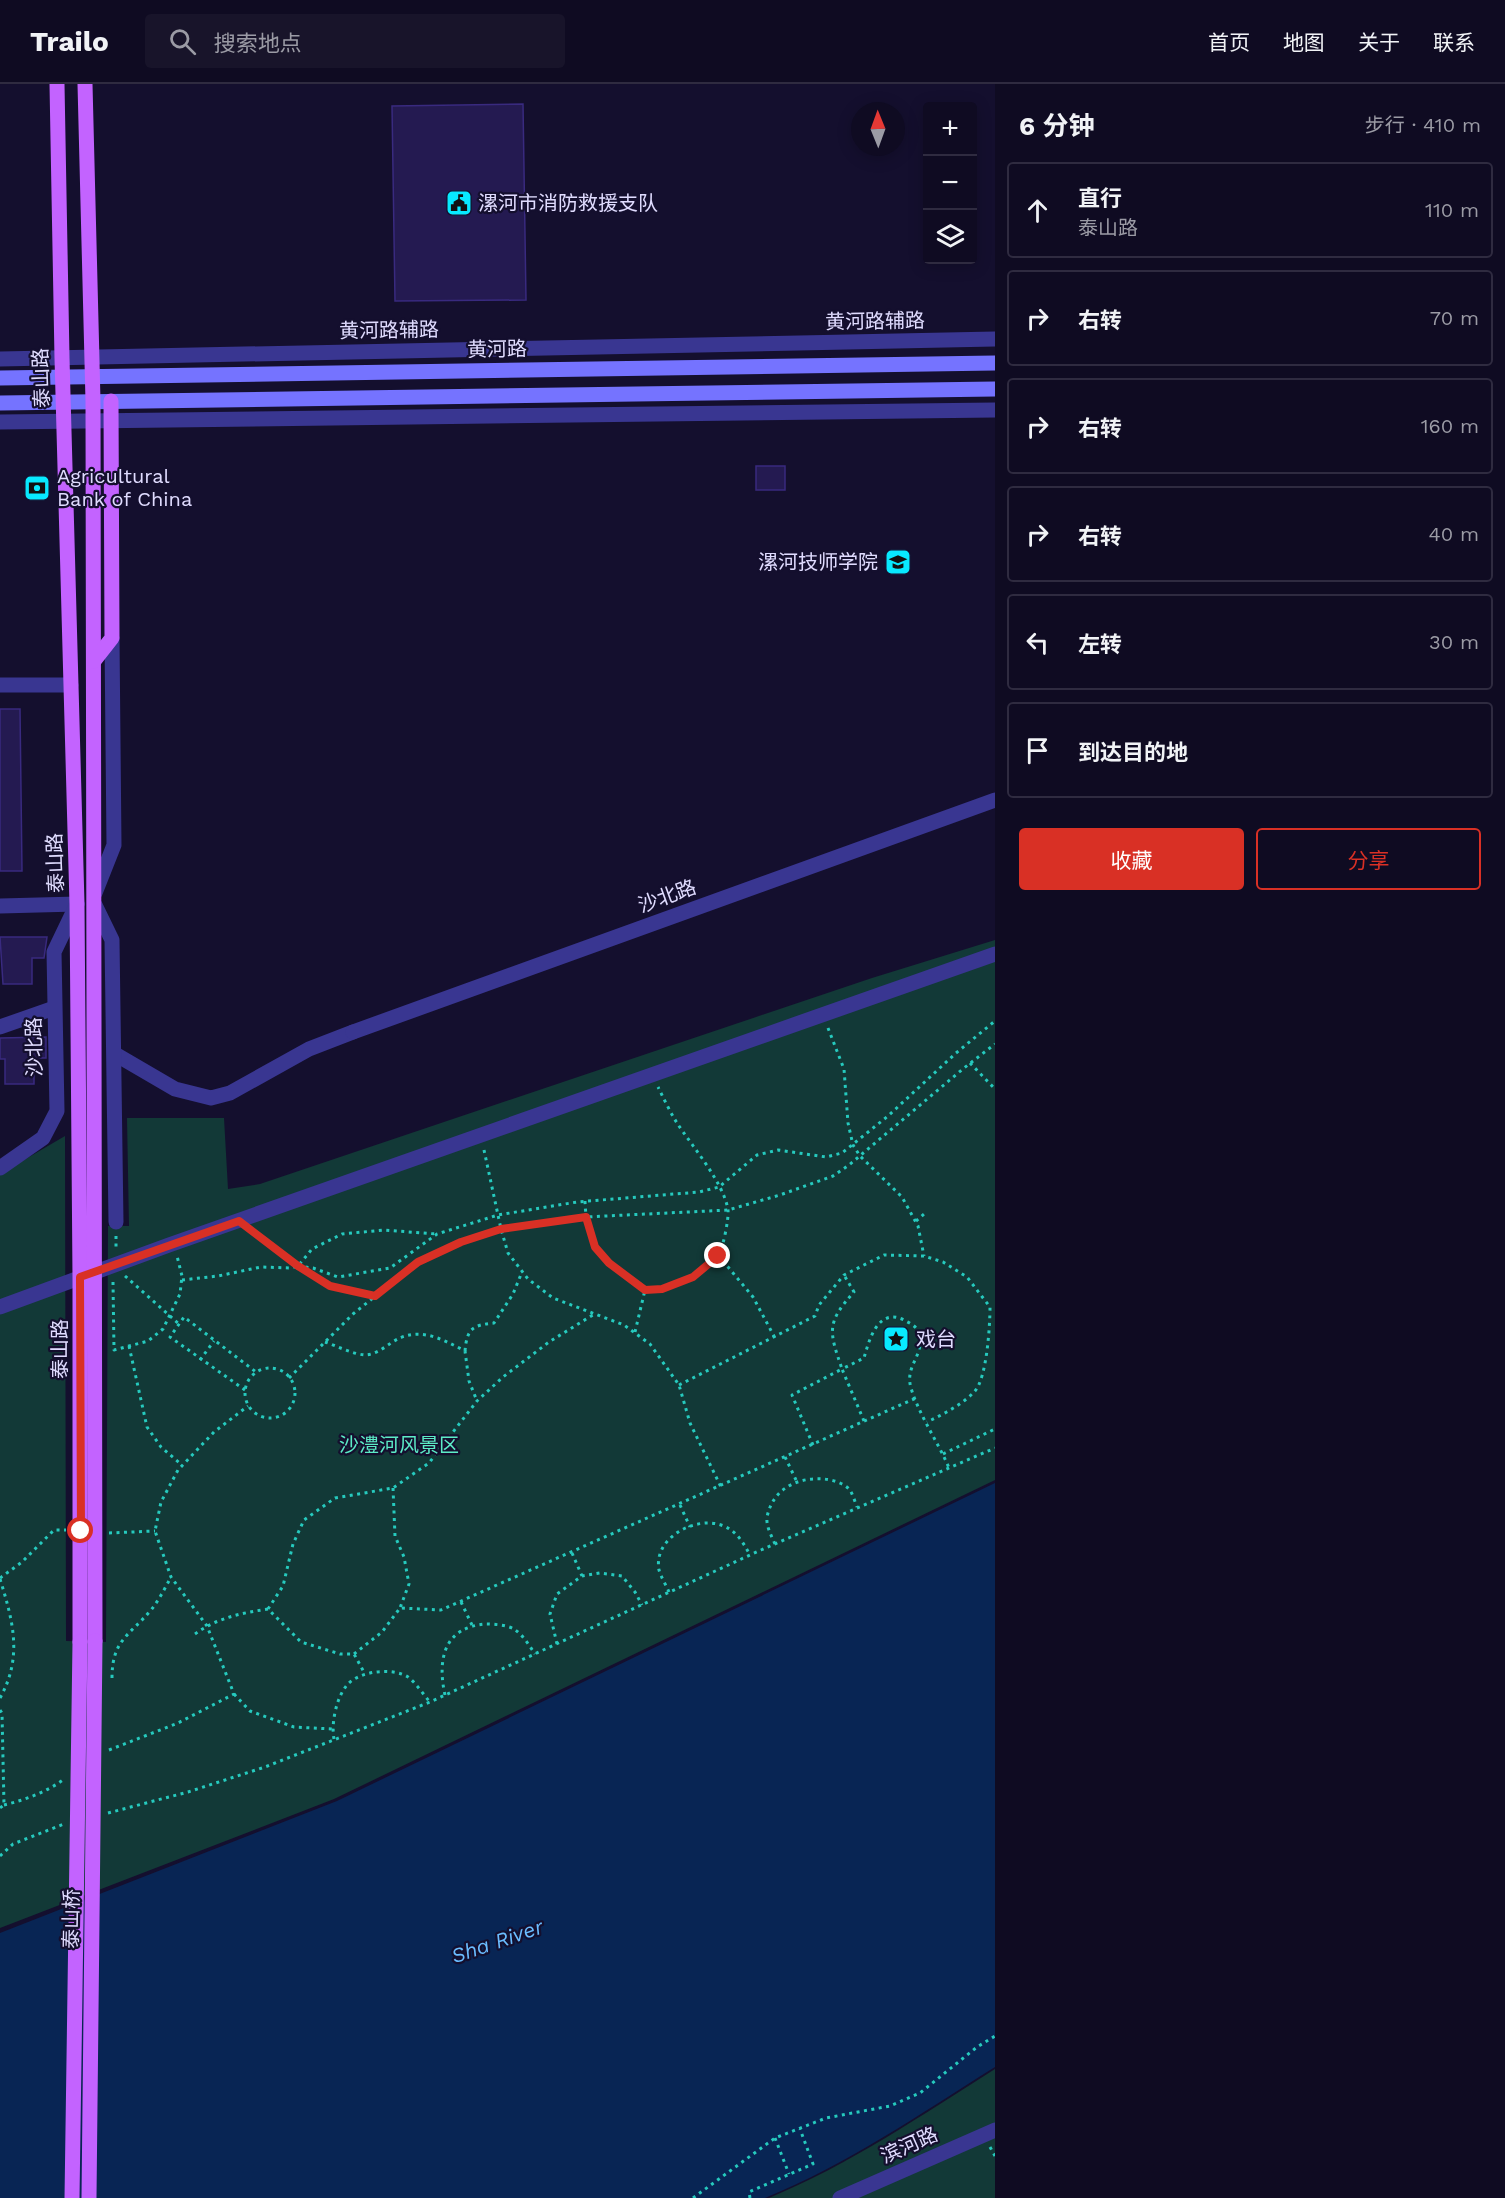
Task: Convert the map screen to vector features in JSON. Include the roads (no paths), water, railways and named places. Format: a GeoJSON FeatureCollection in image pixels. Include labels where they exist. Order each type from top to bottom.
{"type":"FeatureCollection","features":[{"type":"Feature","properties":{"kind":"main road","name":"泰山路"},"geometry":{"type":"LineString","coordinates":[[57,84],[77,904],[80,1277],[87,1642]]}},
{"type":"Feature","properties":{"kind":"main road","name":"泰山路"},"geometry":{"type":"LineString","coordinates":[[85,84],[93,376],[96,1272],[87,1642]]}},
{"type":"Feature","properties":{"kind":"main road","name":"黄河路"},"geometry":{"type":"LineString","coordinates":[[0,378],[995,363]]}},
{"type":"Feature","properties":{"kind":"main road"},"geometry":{"type":"LineString","coordinates":[[0,403],[995,389]]}},
{"type":"Feature","properties":{"kind":"main road"},"geometry":{"type":"LineString","coordinates":[[94,661],[112,638],[111,401]]}},
{"type":"Feature","properties":{"kind":"main road","name":"泰山桥"},"geometry":{"type":"LineString","coordinates":[[72,2198],[87,1642]]}},
{"type":"Feature","properties":{"kind":"main road","name":"泰山桥"},"geometry":{"type":"LineString","coordinates":[[87,1642],[89,2198]]}},
{"type":"Feature","properties":{"kind":"street","name":"黄河路辅路"},"geometry":{"type":"LineString","coordinates":[[0,359],[995,339]]}},
{"type":"Feature","properties":{"kind":"street"},"geometry":{"type":"LineString","coordinates":[[0,422],[995,410]]}},
{"type":"Feature","properties":{"kind":"street"},"geometry":{"type":"LineString","coordinates":[[112,638],[114,845],[95,899],[112,940],[116,1222]]}},
{"type":"Feature","properties":{"kind":"street"},"geometry":{"type":"LineString","coordinates":[[0,685],[71,685]]}},
{"type":"Feature","properties":{"kind":"street","name":"沙北路"},"geometry":{"type":"LineString","coordinates":[[115,1054],[176,1089],[212,1098],[230,1093],[309,1049],[353,1032],[995,800]]}},
{"type":"Feature","properties":{"kind":"street"},"geometry":{"type":"LineString","coordinates":[[0,906],[77,904]]}},
{"type":"Feature","properties":{"kind":"street","name":"沙北路"},"geometry":{"type":"LineString","coordinates":[[0,1168],[43,1138],[57,1111],[54,951],[77,904]]}},
{"type":"Feature","properties":{"kind":"street"},"geometry":{"type":"LineString","coordinates":[[0,1307],[481,1134],[995,954]]}},
{"type":"Feature","properties":{"kind":"street"},"geometry":{"type":"LineString","coordinates":[[0,1027],[54,1008]]}},
{"type":"Feature","properties":{"kind":"street","name":"滨河路"},"geometry":{"type":"LineString","coordinates":[[840,2198],[995,2130]]}},
{"type":"Feature","properties":{"kind":"water","name":"Sha River"},"geometry":{"type":"Polygon","coordinates":[[[995,1483],[995,2067],[854,2154],[765,2198],[0,2198],[0,1933],[337,1801],[995,1483]]]}},
{"type":"Feature","properties":{"kind":"place","name":"漯河市消防救援支队"},"geometry":{"type":"Point","coordinates":[459,203]}},
{"type":"Feature","properties":{"kind":"place","name":"Agricultural Bank of China"},"geometry":{"type":"Point","coordinates":[37,488]}},
{"type":"Feature","properties":{"kind":"place","name":"漯河技师学院"},"geometry":{"type":"Point","coordinates":[898,562]}},
{"type":"Feature","properties":{"kind":"place","name":"戏台"},"geometry":{"type":"Point","coordinates":[896,1339]}},
{"type":"Feature","properties":{"kind":"park label","name":"沙澧河风景区"},"geometry":{"type":"Point","coordinates":[399,1445]}}]}
